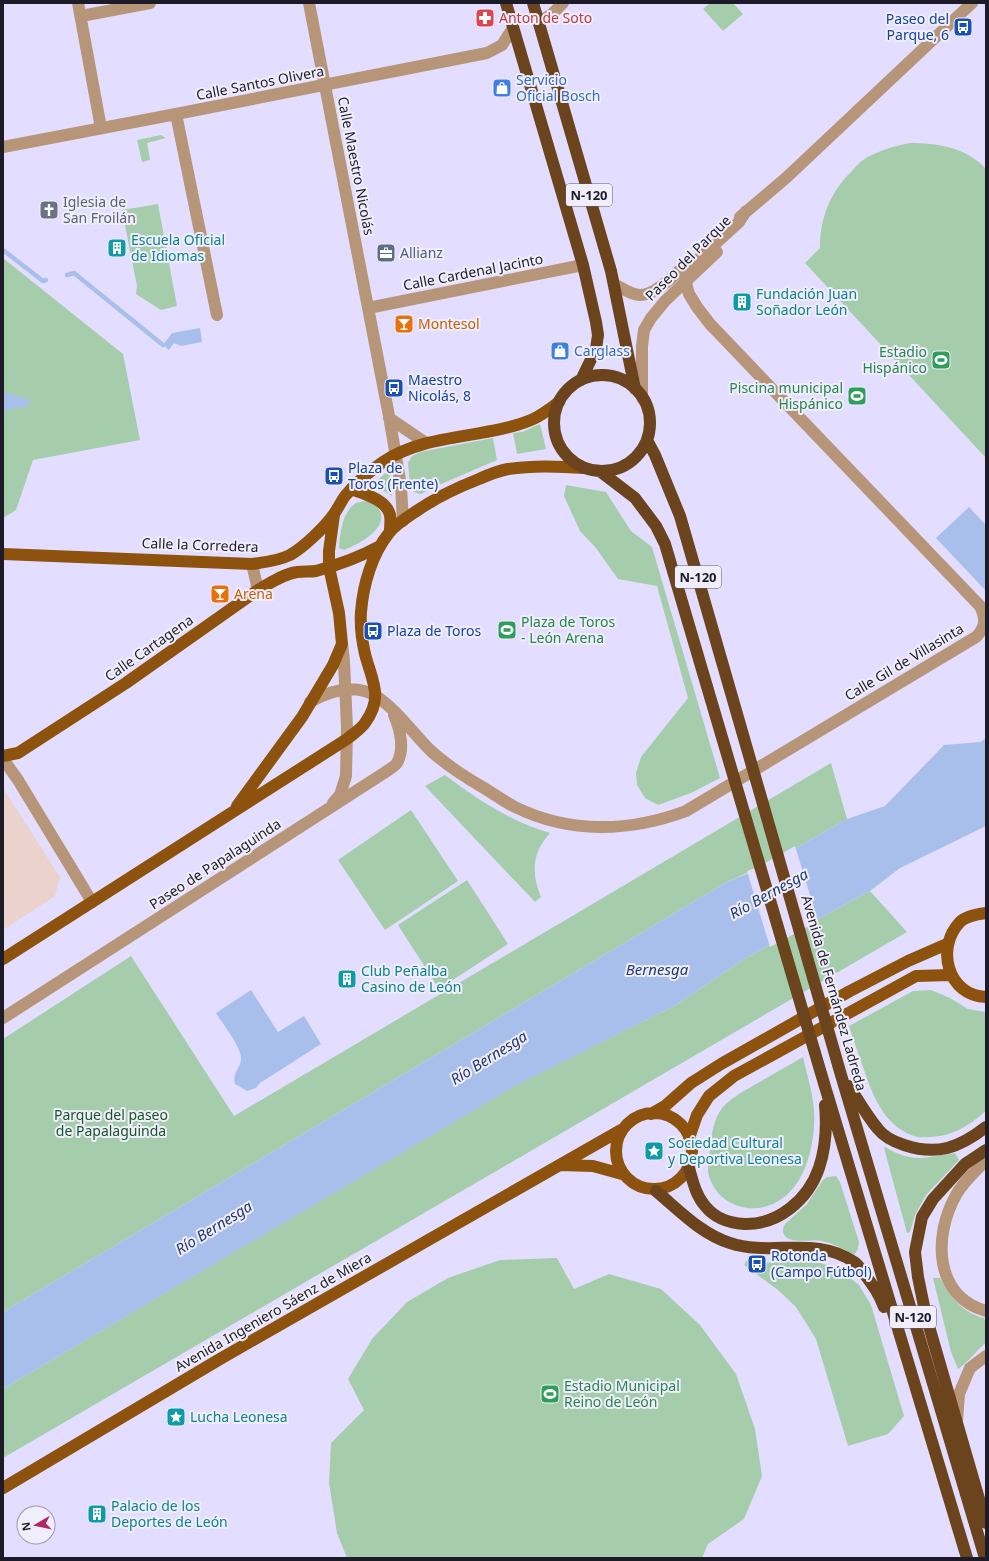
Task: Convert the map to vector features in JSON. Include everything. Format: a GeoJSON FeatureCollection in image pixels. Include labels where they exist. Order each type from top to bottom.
{"type":"FeatureCollection","features":[{"type":"Feature","properties":{"kind":"highway","name":"N-120"},"geometry":{"type":"LineString","coordinates":[[506,3],[583,265],[596,322],[598,335],[596,349],[581,380]]}},
{"type":"Feature","properties":{"kind":"highway","name":"N-120"},"geometry":{"type":"LineString","coordinates":[[533,3],[614,284],[638,393],[648,410],[650,425],[647,440],[640,452],[630,462],[617,469],[601,472],[591,471],[564,454],[554,432],[554,418],[559,402],[568,389],[575,383],[597,376],[610,376],[623,380],[638,393]]}},
{"type":"Feature","properties":{"kind":"highway","name":"Avenida de Fernández Ladreda"},"geometry":{"type":"LineString","coordinates":[[647,440],[655,455],[680,516],[841,1075],[986,1558]]}},
{"type":"Feature","properties":{"kind":"highway","name":"N-120"},"geometry":{"type":"LineString","coordinates":[[601,472],[635,498],[656,526],[665,544],[823,1080],[931,1434],[967,1558]]}},
{"type":"Feature","properties":{"kind":"highway"},"geometry":{"type":"LineString","coordinates":[[841,1075],[878,1130],[895,1142],[914,1148],[935,1151],[946,1150],[966,1141],[986,1127]]}},
{"type":"Feature","properties":{"kind":"highway"},"geometry":{"type":"LineString","coordinates":[[689,1168],[696,1193],[706,1208],[721,1219],[735,1223],[751,1224],[765,1222],[778,1217],[800,1200],[819,1169],[827,1126],[823,1080]]}},
{"type":"Feature","properties":{"kind":"highway"},"geometry":{"type":"LineString","coordinates":[[986,1150],[965,1164],[932,1199],[922,1217],[915,1252],[918,1277],[926,1316],[986,1523]]}},
{"type":"Feature","properties":{"kind":"highway"},"geometry":{"type":"LineString","coordinates":[[656,1191],[709,1234],[729,1243],[749,1248],[809,1247],[832,1250],[855,1263],[879,1293],[931,1434]]}},
{"type":"Feature","properties":{"kind":"main road","name":"Calle la Corredera"},"geometry":{"type":"LineString","coordinates":[[3,554],[252,564],[274,561],[290,555],[308,542],[334,514],[345,496],[352,489],[383,462],[395,455],[426,443],[509,427],[532,420],[548,411],[559,402]]}},
{"type":"Feature","properties":{"kind":"main road"},"geometry":{"type":"LineString","coordinates":[[3,959],[347,739],[364,725],[373,710],[376,696],[373,678],[365,655],[361,632],[361,612],[364,592],[369,572],[380,546],[390,532],[403,520],[432,500],[456,488],[506,470],[546,466],[584,468]]}},
{"type":"Feature","properties":{"kind":"main road"},"geometry":{"type":"LineString","coordinates":[[352,489],[376,498],[387,508],[391,516],[390,532]]}},
{"type":"Feature","properties":{"kind":"main road"},"geometry":{"type":"LineString","coordinates":[[232,812],[302,717],[333,664],[342,644],[339,613],[329,567],[329,551],[334,514]]}},
{"type":"Feature","properties":{"kind":"main road","name":"Calle Cartagena"},"geometry":{"type":"LineString","coordinates":[[3,756],[18,752],[119,688],[258,590],[275,580],[296,572],[314,571],[329,567],[361,556],[380,546]]}},
{"type":"Feature","properties":{"kind":"main road"},"geometry":{"type":"LineString","coordinates":[[986,913],[975,914],[961,921],[952,933],[948,944],[946,959],[951,975],[958,984],[972,994],[986,997]]}},
{"type":"Feature","properties":{"kind":"main road"},"geometry":{"type":"LineString","coordinates":[[651,1114],[665,1106],[691,1083],[728,1060],[850,991],[908,961],[948,944]]}},
{"type":"Feature","properties":{"kind":"main road"},"geometry":{"type":"LineString","coordinates":[[689,1138],[697,1115],[709,1096],[734,1076],[916,976],[951,975]]}},
{"type":"Feature","properties":{"kind":"main road"},"geometry":{"type":"LineString","coordinates":[[559,1164],[593,1166],[622,1174],[638,1186],[656,1191],[673,1184],[689,1168],[692,1155],[691,1145],[689,1138],[681,1126],[673,1119],[664,1115],[651,1114],[641,1116],[631,1121],[621,1130],[616,1149],[617,1160],[622,1174]]}},
{"type":"Feature","properties":{"kind":"main road","name":"Avenida Ingeniero Sáenz de Miera"},"geometry":{"type":"LineString","coordinates":[[3,1488],[220,1359],[559,1164],[621,1130]]}},
{"type":"Feature","properties":{"kind":"street"},"geometry":{"type":"LineString","coordinates":[[78,3],[101,128]]}},
{"type":"Feature","properties":{"kind":"street"},"geometry":{"type":"LineString","coordinates":[[80,16],[150,3]]}},
{"type":"Feature","properties":{"kind":"street","name":"Calle Maestro Nicolás"},"geometry":{"type":"LineString","coordinates":[[310,3],[324,85],[390,423],[401,486],[403,520]]}},
{"type":"Feature","properties":{"kind":"street"},"geometry":{"type":"LineString","coordinates":[[538,22],[551,15],[563,3]]}},
{"type":"Feature","properties":{"kind":"street","name":"Paseo del Parque"},"geometry":{"type":"LineString","coordinates":[[638,393],[644,330],[651,318],[665,301],[686,283],[717,252],[787,177],[965,6]]}},
{"type":"Feature","properties":{"kind":"street","name":"Calle Santos Olivera"},"geometry":{"type":"LineString","coordinates":[[3,147],[487,53],[502,44],[513,28]]}},
{"type":"Feature","properties":{"kind":"street"},"geometry":{"type":"LineString","coordinates":[[176,114],[217,315]]}},
{"type":"Feature","properties":{"kind":"street","name":"Paseo del Parque"},"geometry":{"type":"LineString","coordinates":[[614,284],[630,293],[640,296],[651,293],[660,287],[787,177]]}},
{"type":"Feature","properties":{"kind":"street"},"geometry":{"type":"LineString","coordinates":[[686,283],[686,275],[692,265],[739,222],[746,211]]}},
{"type":"Feature","properties":{"kind":"street","name":"Calle Cardenal Jacinto"},"geometry":{"type":"LineString","coordinates":[[368,308],[583,265]]}},
{"type":"Feature","properties":{"kind":"street","name":"Calle Gil de Villasinta"},"geometry":{"type":"LineString","coordinates":[[376,696],[393,711],[430,750],[464,776],[515,807],[560,823],[599,828],[638,825],[662,820],[686,811],[969,641],[982,631],[985,621],[980,606],[710,324],[693,301],[686,283]]}},
{"type":"Feature","properties":{"kind":"street"},"geometry":{"type":"LineString","coordinates":[[390,423],[426,443]]}},
{"type":"Feature","properties":{"kind":"street"},"geometry":{"type":"LineString","coordinates":[[252,564],[258,590]]}},
{"type":"Feature","properties":{"kind":"street"},"geometry":{"type":"LineString","coordinates":[[330,808],[340,795],[346,776],[347,739],[342,644]]}},
{"type":"Feature","properties":{"kind":"street"},"geometry":{"type":"LineString","coordinates":[[310,702],[323,694],[344,689],[360,690],[376,696]]}},
{"type":"Feature","properties":{"kind":"street","name":"Paseo de Papalaguinda"},"geometry":{"type":"LineString","coordinates":[[3,1018],[396,764],[400,754],[400,730],[393,711]]}},
{"type":"Feature","properties":{"kind":"street"},"geometry":{"type":"LineString","coordinates":[[3,759],[18,780],[92,902]]}},
{"type":"Feature","properties":{"kind":"street"},"geometry":{"type":"LineString","coordinates":[[985,1311],[965,1302],[953,1290],[943,1266],[941,1249],[948,1211],[952,1202],[963,1186],[986,1160]]}},
{"type":"Feature","properties":{"kind":"street"},"geometry":{"type":"LineString","coordinates":[[957,1424],[959,1394],[970,1368],[986,1356]]}},
{"type":"Feature","properties":{"kind":"shaded area"},"geometry":{"type":"Polygon","coordinates":[[[3,788],[60,877],[55,896],[3,930],[3,788]]]}},
{"type":"Feature","properties":{"kind":"green space"},"geometry":{"type":"Polygon","coordinates":[[[710,3],[733,3],[743,14],[723,31],[703,9],[710,3]]]}},
{"type":"Feature","properties":{"kind":"green space"},"geometry":{"type":"Polygon","coordinates":[[[161,135],[166,138],[147,143],[150,160],[142,162],[137,140],[161,135]]]}},
{"type":"Feature","properties":{"kind":"green space","name":"Estadio Hispánico"},"geometry":{"type":"Polygon","coordinates":[[[910,143],[941,145],[960,151],[978,162],[986,169],[986,458],[805,263],[820,248],[820,237],[824,216],[832,197],[844,179],[868,157],[886,149],[910,143]]]}},
{"type":"Feature","properties":{"kind":"green space"},"geometry":{"type":"Polygon","coordinates":[[[158,204],[177,306],[161,310],[136,294],[137,286],[122,210],[158,204]]]}},
{"type":"Feature","properties":{"kind":"green space"},"geometry":{"type":"Polygon","coordinates":[[[3,258],[123,354],[140,440],[33,460],[16,510],[3,518],[3,258]]]}},
{"type":"Feature","properties":{"kind":"green space"},"geometry":{"type":"Polygon","coordinates":[[[540,424],[546,449],[517,454],[513,433],[522,432],[540,424]]]}},
{"type":"Feature","properties":{"kind":"green space"},"geometry":{"type":"Polygon","coordinates":[[[493,438],[497,460],[421,494],[414,492],[410,486],[408,463],[411,457],[420,452],[493,438]]]}},
{"type":"Feature","properties":{"kind":"green space"},"geometry":{"type":"Polygon","coordinates":[[[389,470],[392,496],[373,484],[389,470]]]}},
{"type":"Feature","properties":{"kind":"green space"},"geometry":{"type":"Polygon","coordinates":[[[566,485],[606,492],[631,531],[652,547],[720,778],[691,793],[658,805],[645,798],[637,785],[636,773],[641,757],[688,698],[657,586],[618,579],[596,548],[580,531],[564,496],[566,485]]]}},
{"type":"Feature","properties":{"kind":"green space"},"geometry":{"type":"Polygon","coordinates":[[[365,501],[375,503],[380,511],[380,524],[376,530],[364,540],[344,550],[339,548],[341,530],[345,517],[351,507],[356,503],[365,501]]]}},
{"type":"Feature","properties":{"kind":"green space","name":"Parque del paseo de Papalaguinda"},"geometry":{"type":"Polygon","coordinates":[[[831,763],[847,819],[775,860],[727,882],[3,1312],[3,1039],[131,956],[234,1116],[831,763]]]}},
{"type":"Feature","properties":{"kind":"green space"},"geometry":{"type":"Polygon","coordinates":[[[445,775],[469,793],[495,809],[522,823],[550,833],[540,848],[535,864],[536,880],[541,897],[535,902],[425,786],[445,775]]]}},
{"type":"Feature","properties":{"kind":"green space"},"geometry":{"type":"Polygon","coordinates":[[[411,810],[458,881],[385,930],[338,860],[411,810]]]}},
{"type":"Feature","properties":{"kind":"green space"},"geometry":{"type":"Polygon","coordinates":[[[467,880],[508,944],[439,989],[398,925],[467,880]]]}},
{"type":"Feature","properties":{"kind":"green space"},"geometry":{"type":"Polygon","coordinates":[[[870,891],[907,932],[3,1458],[3,1389],[512,1087],[676,1005],[744,959],[870,891]]]}},
{"type":"Feature","properties":{"kind":"green space"},"geometry":{"type":"Polygon","coordinates":[[[931,990],[950,998],[968,1009],[986,1012],[986,1111],[967,1126],[946,1135],[916,1137],[903,1131],[894,1124],[880,1107],[874,1097],[849,1026],[913,991],[931,990]]]}},
{"type":"Feature","properties":{"kind":"green space"},"geometry":{"type":"Polygon","coordinates":[[[803,1057],[811,1091],[814,1116],[812,1145],[802,1175],[790,1192],[773,1204],[752,1208],[741,1207],[731,1203],[715,1189],[708,1172],[711,1138],[717,1116],[723,1107],[735,1096],[803,1057]]]}},
{"type":"Feature","properties":{"kind":"green space"},"geometry":{"type":"Polygon","coordinates":[[[885,1147],[904,1156],[920,1158],[955,1153],[959,1160],[926,1195],[915,1215],[910,1232],[907,1233],[884,1148],[885,1147]]]}},
{"type":"Feature","properties":{"kind":"green space"},"geometry":{"type":"Polygon","coordinates":[[[836,1176],[840,1182],[859,1242],[858,1249],[854,1255],[839,1247],[822,1241],[799,1241],[787,1238],[783,1233],[785,1224],[807,1204],[823,1180],[827,1177],[836,1176]]]}},
{"type":"Feature","properties":{"kind":"green space","name":"Estadio Municipal Reino de León"},"geometry":{"type":"Polygon","coordinates":[[[557,1258],[574,1289],[609,1274],[661,1289],[700,1325],[736,1374],[755,1429],[762,1476],[744,1519],[708,1544],[702,1558],[347,1558],[337,1533],[329,1483],[331,1443],[364,1410],[348,1379],[372,1339],[407,1302],[448,1278],[500,1260],[557,1258]]]}},
{"type":"Feature","properties":{"kind":"green space"},"geometry":{"type":"Polygon","coordinates":[[[747,1260],[761,1263],[791,1261],[817,1262],[837,1268],[859,1285],[871,1305],[904,1416],[888,1434],[848,1446],[816,1339],[796,1307],[778,1290],[744,1265],[747,1260]]]}},
{"type":"Feature","properties":{"kind":"green space"},"geometry":{"type":"Polygon","coordinates":[[[933,1278],[940,1278],[948,1291],[963,1308],[976,1316],[984,1318],[986,1323],[986,1343],[958,1369],[951,1352],[933,1278]]]}},
{"type":"Feature","properties":{"kind":"water"},"geometry":{"type":"Polygon","coordinates":[[[200,328],[202,342],[181,346],[174,343],[169,350],[163,345],[172,333],[200,328]]]}},
{"type":"Feature","properties":{"kind":"water"},"geometry":{"type":"Polygon","coordinates":[[[8,393],[31,400],[27,406],[3,411],[3,394],[8,393]]]}},
{"type":"Feature","properties":{"kind":"water"},"geometry":{"type":"Polygon","coordinates":[[[969,507],[986,525],[986,591],[936,538],[969,507]]]}},
{"type":"Feature","properties":{"kind":"water","name":"Bernesga"},"geometry":{"type":"Polygon","coordinates":[[[986,738],[986,826],[900,868],[870,891],[744,959],[676,1005],[515,1086],[3,1389],[3,1312],[727,882],[761,868],[847,819],[885,806],[944,745],[980,742],[986,738]]]}},
{"type":"Feature","properties":{"kind":"water"},"geometry":{"type":"Polygon","coordinates":[[[251,990],[278,1032],[304,1016],[321,1044],[260,1083],[256,1088],[247,1091],[235,1084],[234,1077],[241,1060],[241,1055],[232,1036],[216,1013],[251,990]]]}},
{"type":"Feature","properties":{"kind":"pier"},"geometry":{"type":"Polygon","coordinates":[[[795,846],[818,921],[770,947],[747,871],[760,866],[795,846]]]}},
{"type":"Feature","properties":{"kind":"waterway"},"geometry":{"type":"LineString","coordinates":[[3,250],[43,281],[46,280]]}},
{"type":"Feature","properties":{"kind":"waterway"},"geometry":{"type":"LineString","coordinates":[[67,275],[74,273],[163,345]]}},
{"type":"Feature","properties":{"kind":"place","name":"Anton de Soto"},"geometry":{"type":"Point","coordinates":[485,18]}},
{"type":"Feature","properties":{"kind":"place","name":"Paseo del Parque, 6"},"geometry":{"type":"Point","coordinates":[963,27]}},
{"type":"Feature","properties":{"kind":"place","name":"Servicio Oficial Bosch"},"geometry":{"type":"Point","coordinates":[502,88]}},
{"type":"Feature","properties":{"kind":"place","name":"Iglesia de San Froilán"},"geometry":{"type":"Point","coordinates":[49,210]}},
{"type":"Feature","properties":{"kind":"place","name":"Escuela Oficial de Idiomas"},"geometry":{"type":"Point","coordinates":[117,248]}},
{"type":"Feature","properties":{"kind":"place","name":"Allianz"},"geometry":{"type":"Point","coordinates":[386,253]}},
{"type":"Feature","properties":{"kind":"place","name":"Fundación Juan Soñador León"},"geometry":{"type":"Point","coordinates":[742,302]}},
{"type":"Feature","properties":{"kind":"place","name":"Montesol"},"geometry":{"type":"Point","coordinates":[404,324]}},
{"type":"Feature","properties":{"kind":"place","name":"Carglass"},"geometry":{"type":"Point","coordinates":[560,351]}},
{"type":"Feature","properties":{"kind":"place","name":"Estadio Hispánico"},"geometry":{"type":"Point","coordinates":[941,360]}},
{"type":"Feature","properties":{"kind":"place","name":"Maestro Nicolás, 8"},"geometry":{"type":"Point","coordinates":[394,388]}},
{"type":"Feature","properties":{"kind":"place","name":"Piscina municipal Hispánico"},"geometry":{"type":"Point","coordinates":[857,396]}},
{"type":"Feature","properties":{"kind":"place","name":"Plaza de Toros (Frente)"},"geometry":{"type":"Point","coordinates":[334,476]}},
{"type":"Feature","properties":{"kind":"place","name":"Arena"},"geometry":{"type":"Point","coordinates":[220,594]}},
{"type":"Feature","properties":{"kind":"place","name":"Plaza de Toros - León Arena"},"geometry":{"type":"Point","coordinates":[507,630]}},
{"type":"Feature","properties":{"kind":"place","name":"Plaza de Toros"},"geometry":{"type":"Point","coordinates":[373,631]}},
{"type":"Feature","properties":{"kind":"place","name":"Club Peñalba Casino de León"},"geometry":{"type":"Point","coordinates":[347,979]}},
{"type":"Feature","properties":{"kind":"place","name":"Sociedad Cultural y Deportiva Leonesa"},"geometry":{"type":"Point","coordinates":[654,1151]}},
{"type":"Feature","properties":{"kind":"place","name":"Rotonda (Campo Fútbol)"},"geometry":{"type":"Point","coordinates":[757,1264]}},
{"type":"Feature","properties":{"kind":"place","name":"Estadio Municipal Reino de León"},"geometry":{"type":"Point","coordinates":[550,1394]}},
{"type":"Feature","properties":{"kind":"place","name":"Lucha Leonesa"},"geometry":{"type":"Point","coordinates":[176,1417]}},
{"type":"Feature","properties":{"kind":"place","name":"Palacio de los Deportes de León"},"geometry":{"type":"Point","coordinates":[97,1514]}},
{"type":"Feature","properties":{"kind":"water label","name":"Río Bernesga"},"geometry":{"type":"Point","coordinates":[769,894]}},
{"type":"Feature","properties":{"kind":"water label","name":"Río Bernesga"},"geometry":{"type":"Point","coordinates":[489,1058]}},
{"type":"Feature","properties":{"kind":"water label","name":"Río Bernesga"},"geometry":{"type":"Point","coordinates":[214,1228]}}]}
